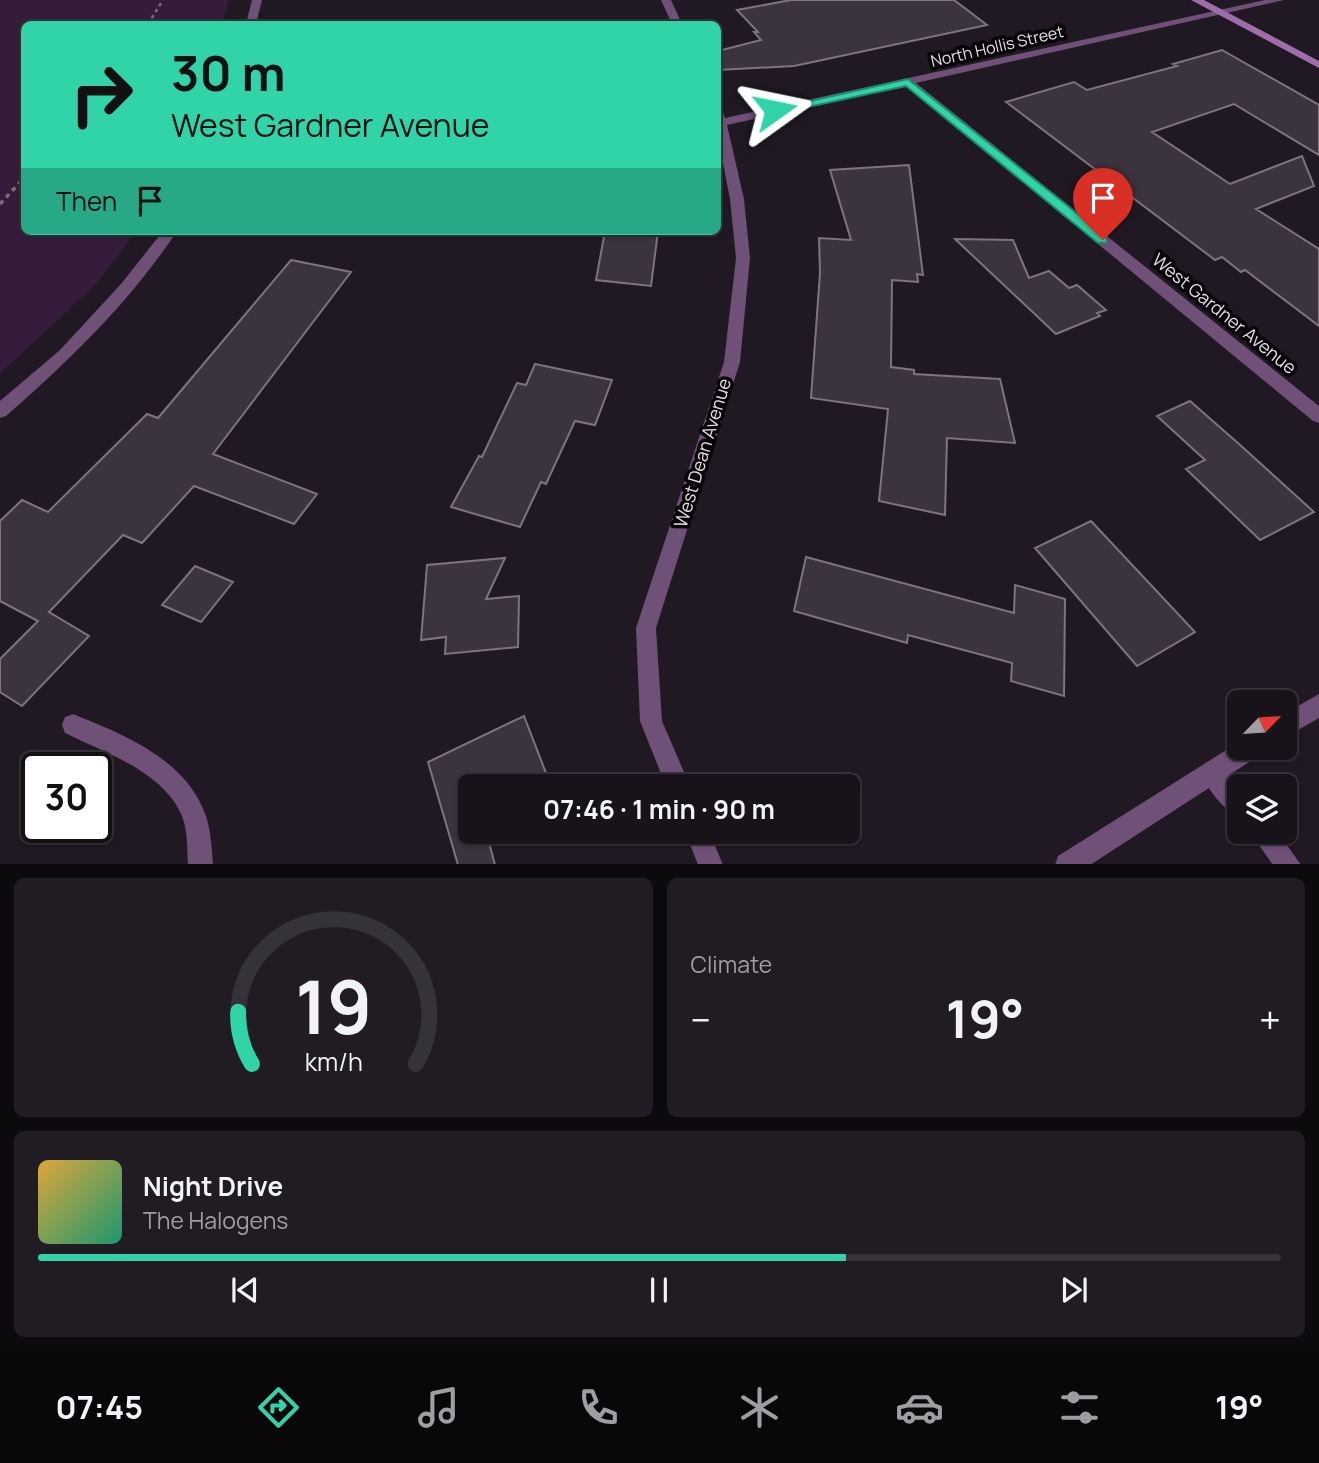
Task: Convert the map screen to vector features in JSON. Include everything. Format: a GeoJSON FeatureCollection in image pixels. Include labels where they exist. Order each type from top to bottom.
{"type":"FeatureCollection","features":[{"type":"Feature","properties":{"kind":"main road"},"geometry":{"type":"LineString","coordinates":[[1196,0],[1319,65]]}},
{"type":"Feature","properties":{"kind":"street"},"geometry":{"type":"LineString","coordinates":[[252,21],[257,0]]}},
{"type":"Feature","properties":{"kind":"street"},"geometry":{"type":"LineString","coordinates":[[666,0],[676,21]]}},
{"type":"Feature","properties":{"kind":"street","name":"North Hollis Street"},"geometry":{"type":"LineString","coordinates":[[721,117],[908,82],[1279,0]]}},
{"type":"Feature","properties":{"kind":"street","name":"West Gardner Avenue"},"geometry":{"type":"LineString","coordinates":[[908,82],[1319,416]]}},
{"type":"Feature","properties":{"kind":"street","name":"West Dean Avenue"},"geometry":{"type":"LineString","coordinates":[[673,774],[651,721],[646,628],[732,362],[743,258],[737,200],[721,122]]}},
{"type":"Feature","properties":{"kind":"street"},"geometry":{"type":"LineString","coordinates":[[0,411],[66,354],[126,288],[167,235]]}},
{"type":"Feature","properties":{"kind":"street"},"geometry":{"type":"LineString","coordinates":[[1297,719],[1319,705]]}},
{"type":"Feature","properties":{"kind":"street"},"geometry":{"type":"LineString","coordinates":[[74,725],[165,773],[179,786],[195,819],[201,864]]}},
{"type":"Feature","properties":{"kind":"street"},"geometry":{"type":"LineString","coordinates":[[1067,864],[1231,760]]}},
{"type":"Feature","properties":{"kind":"street"},"geometry":{"type":"LineString","coordinates":[[1212,772],[1227,790]]}},
{"type":"Feature","properties":{"kind":"street"},"geometry":{"type":"LineString","coordinates":[[703,844],[711,864]]}},
{"type":"Feature","properties":{"kind":"street"},"geometry":{"type":"LineString","coordinates":[[1272,844],[1289,864]]}},
{"type":"Feature","properties":{"kind":"path"},"geometry":{"type":"LineString","coordinates":[[150,21],[163,0]]}},
{"type":"Feature","properties":{"kind":"path"},"geometry":{"type":"LineString","coordinates":[[0,204],[21,181]]}},
{"type":"Feature","properties":{"kind":"shaded area"},"geometry":{"type":"Polygon","coordinates":[[[0,0],[229,0],[223,21],[21,21],[21,235],[134,235],[97,283],[0,374],[0,0]]]}},
{"type":"Feature","properties":{"kind":"building"},"geometry":{"type":"Polygon","coordinates":[[[791,0],[954,0],[987,25],[794,66],[721,70],[721,50],[761,40],[754,32],[758,32],[737,10],[791,0]]]}},
{"type":"Feature","properties":{"kind":"building"},"geometry":{"type":"Polygon","coordinates":[[[1222,50],[1319,105],[1319,155],[1234,104],[1152,132],[1230,184],[1302,156],[1314,186],[1256,209],[1319,249],[1319,326],[1245,270],[1241,272],[1222,257],[1215,260],[1006,102],[1074,82],[1087,90],[1177,66],[1173,64],[1222,50]]]}},
{"type":"Feature","properties":{"kind":"building"},"geometry":{"type":"Polygon","coordinates":[[[909,165],[923,275],[917,274],[918,282],[892,280],[891,367],[914,370],[914,374],[1000,379],[1015,443],[947,438],[945,515],[879,501],[888,409],[811,398],[820,273],[819,238],[851,240],[830,170],[909,165]]]}},
{"type":"Feature","properties":{"kind":"building"},"geometry":{"type":"Polygon","coordinates":[[[604,235],[657,235],[651,286],[596,280],[604,235]]]}},
{"type":"Feature","properties":{"kind":"building"},"geometry":{"type":"Polygon","coordinates":[[[955,239],[1013,240],[1029,278],[1049,271],[1069,288],[1077,285],[1106,310],[1097,313],[1100,316],[1056,334],[955,239]]]}},
{"type":"Feature","properties":{"kind":"building"},"geometry":{"type":"Polygon","coordinates":[[[291,260],[351,272],[213,454],[317,494],[294,524],[194,486],[142,543],[123,535],[49,612],[89,636],[22,706],[0,692],[0,659],[38,621],[0,601],[0,521],[22,500],[48,512],[147,414],[158,418],[291,260]]]}},
{"type":"Feature","properties":{"kind":"building"},"geometry":{"type":"Polygon","coordinates":[[[535,364],[612,380],[595,425],[575,421],[546,484],[541,482],[520,527],[451,507],[479,456],[482,457],[517,383],[526,385],[535,364]]]}},
{"type":"Feature","properties":{"kind":"building"},"geometry":{"type":"Polygon","coordinates":[[[1190,401],[1314,512],[1260,540],[1186,469],[1205,460],[1157,416],[1190,401]]]}},
{"type":"Feature","properties":{"kind":"building"},"geometry":{"type":"Polygon","coordinates":[[[1091,521],[1195,632],[1137,666],[1035,548],[1091,521]]]}},
{"type":"Feature","properties":{"kind":"building"},"geometry":{"type":"Polygon","coordinates":[[[806,557],[1014,613],[1015,585],[1065,599],[1064,696],[1011,681],[1012,663],[908,635],[907,643],[794,611],[806,557]]]}},
{"type":"Feature","properties":{"kind":"building"},"geometry":{"type":"Polygon","coordinates":[[[505,558],[486,599],[519,596],[518,647],[445,654],[446,637],[421,640],[427,565],[505,558]]]}},
{"type":"Feature","properties":{"kind":"building"},"geometry":{"type":"Polygon","coordinates":[[[195,566],[233,582],[201,622],[162,605],[195,566]]]}},
{"type":"Feature","properties":{"kind":"building"},"geometry":{"type":"Polygon","coordinates":[[[524,716],[546,774],[458,774],[458,844],[489,844],[495,864],[458,864],[428,762],[524,716]]]}},
{"type":"Feature","properties":{"kind":"route"},"geometry":{"type":"LineString","coordinates":[[775,110],[908,82],[1103,240]]}}]}
